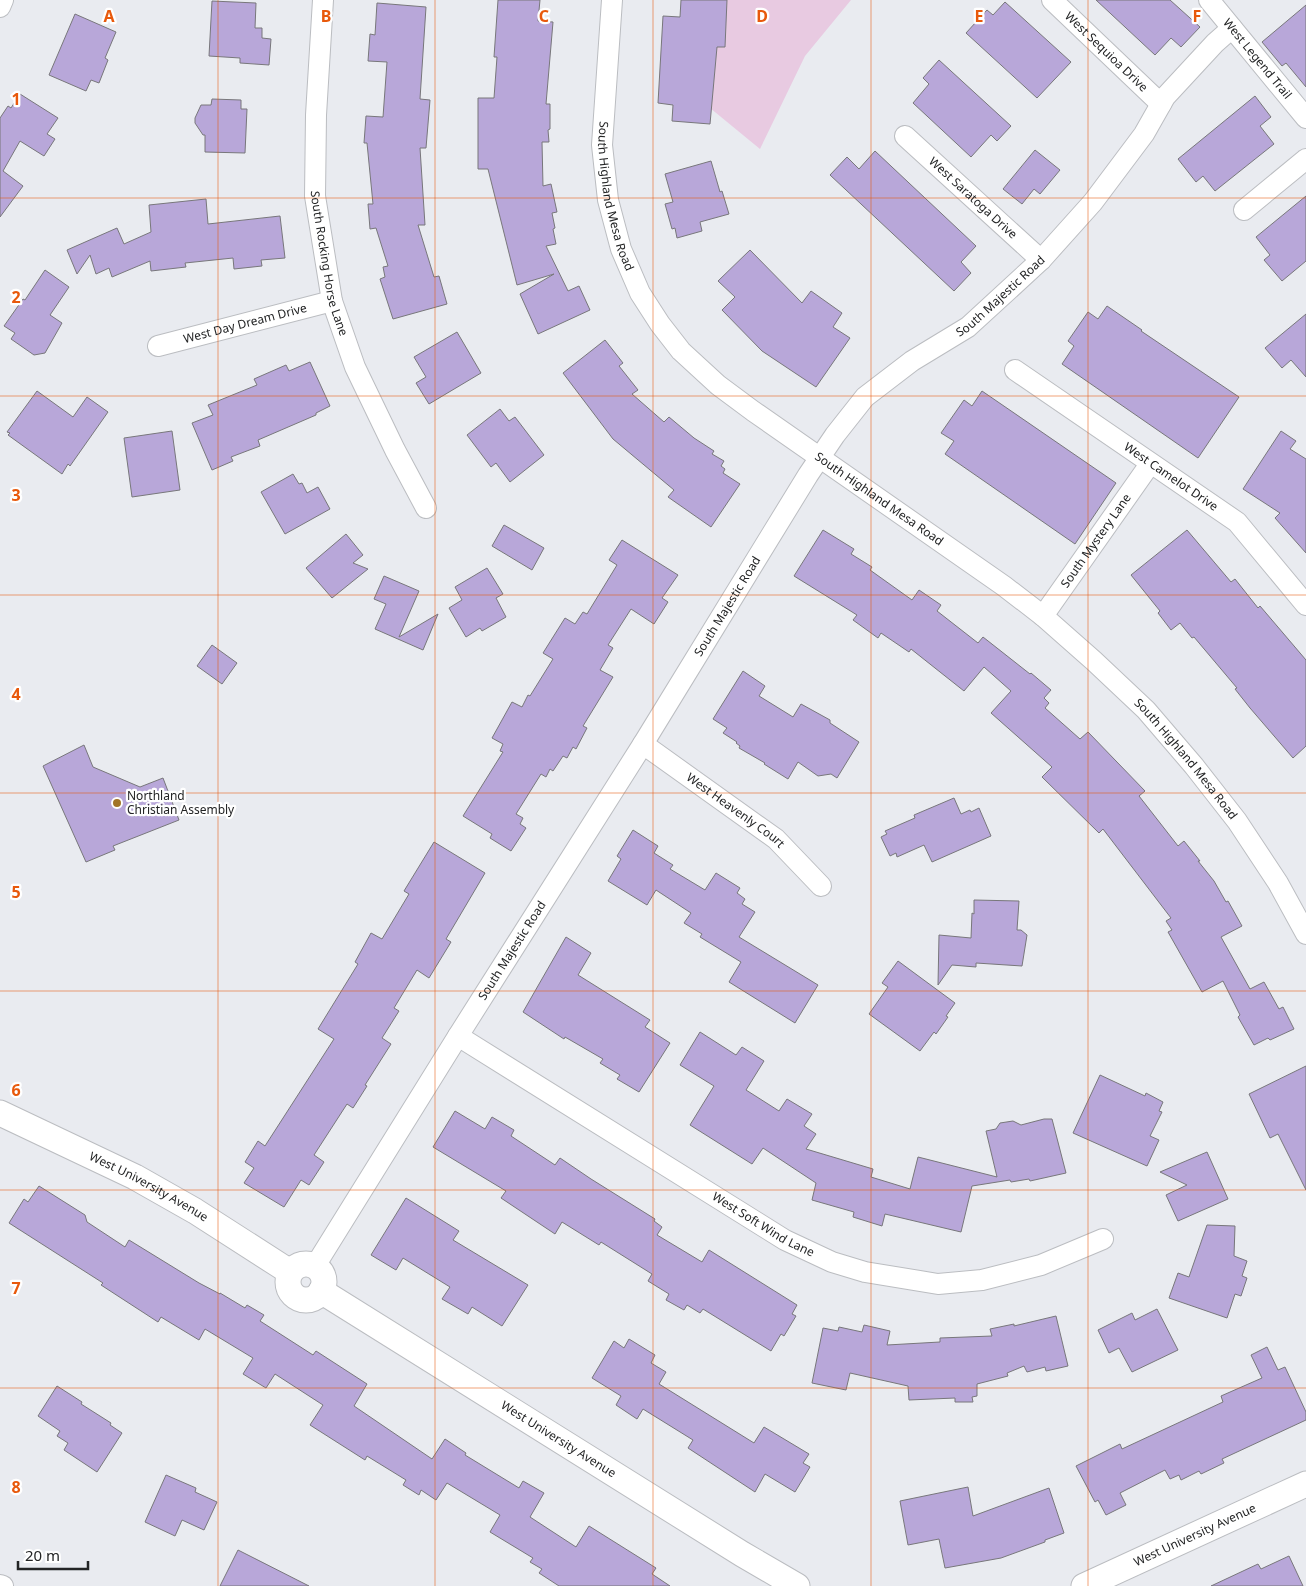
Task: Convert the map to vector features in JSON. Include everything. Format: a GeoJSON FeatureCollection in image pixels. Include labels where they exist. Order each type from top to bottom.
{"type":"FeatureCollection","features":[{"type":"Feature","properties":{"kind":"street"},"geometry":{"type":"LineString","coordinates":[[0,7],[4,0]]}},
{"type":"Feature","properties":{"kind":"street","name":"South Rocking Horse Lane"},"geometry":{"type":"LineString","coordinates":[[322,0],[316,115],[315,196],[332,301],[355,367],[395,450],[426,508]]}},
{"type":"Feature","properties":{"kind":"street","name":"South Highland Mesa Road"},"geometry":{"type":"LineString","coordinates":[[612,0],[602,145],[608,200],[621,248],[640,293],[660,324],[681,350],[718,385],[1004,586],[1043,616],[1146,710],[1194,766],[1237,822],[1278,883],[1306,934]]}},
{"type":"Feature","properties":{"kind":"street","name":"West Sequioa Drive"},"geometry":{"type":"LineString","coordinates":[[1052,0],[1161,104]]}},
{"type":"Feature","properties":{"kind":"street","name":"West Legend Trail"},"geometry":{"type":"LineString","coordinates":[[1209,0],[1305,114]]}},
{"type":"Feature","properties":{"kind":"street","name":"South Majestic Road"},"geometry":{"type":"LineString","coordinates":[[315,1266],[643,744],[820,457],[865,397],[912,361],[968,327],[1041,260],[1093,202],[1144,134],[1165,97],[1215,43],[1232,28]]}},
{"type":"Feature","properties":{"kind":"street","name":"West Saratoga Drive"},"geometry":{"type":"LineString","coordinates":[[905,136],[1041,260]]}},
{"type":"Feature","properties":{"kind":"street"},"geometry":{"type":"LineString","coordinates":[[1244,210],[1306,159]]}},
{"type":"Feature","properties":{"kind":"street","name":"West Day Dream Drive"},"geometry":{"type":"LineString","coordinates":[[158,346],[332,301]]}},
{"type":"Feature","properties":{"kind":"street","name":"West Camelot Drive"},"geometry":{"type":"LineString","coordinates":[[1015,370],[1237,522],[1306,605]]}},
{"type":"Feature","properties":{"kind":"street","name":"South Mystery Lane"},"geometry":{"type":"LineString","coordinates":[[1043,616],[1150,464]]}},
{"type":"Feature","properties":{"kind":"street","name":"West Heavenly Court"},"geometry":{"type":"LineString","coordinates":[[643,744],[776,839],[821,886]]}},
{"type":"Feature","properties":{"kind":"street","name":"West Soft Wind Lane"},"geometry":{"type":"LineString","coordinates":[[458,1036],[785,1240],[832,1262],[865,1272],[938,1284],[982,1280],[1041,1265],[1103,1239]]}},
{"type":"Feature","properties":{"kind":"street","name":"West University Avenue"},"geometry":{"type":"LineString","coordinates":[[0,1113],[135,1177],[195,1211],[290,1272]]}},
{"type":"Feature","properties":{"kind":"street"},"geometry":{"type":"LineString","coordinates":[[301,1264],[315,1266],[319,1268],[324,1277],[322,1291],[310,1300],[296,1298],[290,1291],[287,1282],[290,1272],[301,1264]]}},
{"type":"Feature","properties":{"kind":"street","name":"West University Avenue"},"geometry":{"type":"LineString","coordinates":[[322,1291],[742,1554],[798,1586]]}},
{"type":"Feature","properties":{"kind":"street","name":"West University Avenue"},"geometry":{"type":"LineString","coordinates":[[1084,1586],[1306,1484]]}},
{"type":"Feature","properties":{"kind":"shaded area"},"geometry":{"type":"Polygon","coordinates":[[[713,0],[851,0],[805,56],[760,149],[693,94],[713,0]]]}},
{"type":"Feature","properties":{"kind":"building"},"geometry":{"type":"Polygon","coordinates":[[[498,0],[540,0],[538,21],[553,22],[546,104],[550,104],[549,142],[542,142],[543,186],[551,184],[557,212],[552,213],[556,244],[546,246],[568,291],[579,286],[590,310],[538,334],[520,294],[554,274],[517,285],[488,169],[478,169],[478,98],[494,98],[497,57],[494,57],[498,0]]]}},
{"type":"Feature","properties":{"kind":"building"},"geometry":{"type":"Polygon","coordinates":[[[681,0],[727,0],[725,47],[717,47],[710,124],[672,121],[673,105],[658,103],[663,16],[680,17],[681,0]]]}},
{"type":"Feature","properties":{"kind":"building"},"geometry":{"type":"Polygon","coordinates":[[[1096,0],[1170,0],[1200,27],[1181,47],[1171,38],[1155,55],[1096,0]]]}},
{"type":"Feature","properties":{"kind":"building"},"geometry":{"type":"Polygon","coordinates":[[[212,1],[256,3],[255,28],[262,28],[262,38],[271,39],[269,65],[240,63],[240,58],[209,56],[212,1]]]}},
{"type":"Feature","properties":{"kind":"building"},"geometry":{"type":"Polygon","coordinates":[[[1005,2],[1071,62],[1037,98],[966,33],[987,10],[993,15],[1005,2]]]}},
{"type":"Feature","properties":{"kind":"building"},"geometry":{"type":"Polygon","coordinates":[[[377,3],[426,7],[420,99],[430,100],[426,148],[420,148],[425,225],[418,225],[434,277],[439,276],[447,304],[393,319],[380,279],[385,277],[383,267],[388,266],[376,228],[370,229],[368,204],[373,204],[367,143],[364,143],[366,116],[383,117],[387,62],[368,61],[370,34],[375,35],[377,3]]]}},
{"type":"Feature","properties":{"kind":"building"},"geometry":{"type":"Polygon","coordinates":[[[1306,5],[1306,87],[1286,63],[1282,66],[1262,42],[1306,5]]]}},
{"type":"Feature","properties":{"kind":"building"},"geometry":{"type":"Polygon","coordinates":[[[75,14],[116,32],[105,58],[108,60],[99,83],[91,80],[86,91],[49,75],[75,14]]]}},
{"type":"Feature","properties":{"kind":"building"},"geometry":{"type":"Polygon","coordinates":[[[939,60],[1011,126],[997,141],[991,135],[971,157],[913,103],[929,84],[923,78],[939,60]]]}},
{"type":"Feature","properties":{"kind":"building"},"geometry":{"type":"Polygon","coordinates":[[[20,94],[58,118],[47,134],[55,139],[44,156],[20,141],[3,171],[23,186],[0,217],[0,118],[8,106],[11,108],[20,94]]]}},
{"type":"Feature","properties":{"kind":"building"},"geometry":{"type":"Polygon","coordinates":[[[1255,96],[1271,117],[1260,126],[1274,144],[1215,191],[1203,176],[1196,182],[1178,159],[1255,96]]]}},
{"type":"Feature","properties":{"kind":"building"},"geometry":{"type":"Polygon","coordinates":[[[212,99],[241,100],[241,109],[247,109],[245,153],[205,152],[205,135],[203,135],[195,123],[195,118],[201,105],[211,105],[212,99]]]}},
{"type":"Feature","properties":{"kind":"building"},"geometry":{"type":"Polygon","coordinates":[[[1035,150],[1060,170],[1040,194],[1034,189],[1022,204],[1003,189],[1035,150]]]}},
{"type":"Feature","properties":{"kind":"building"},"geometry":{"type":"Polygon","coordinates":[[[875,151],[976,246],[961,262],[971,273],[954,291],[830,175],[847,157],[859,169],[875,151]]]}},
{"type":"Feature","properties":{"kind":"building"},"geometry":{"type":"Polygon","coordinates":[[[711,161],[729,214],[700,222],[702,231],[677,238],[675,228],[672,229],[665,204],[673,202],[665,174],[711,161]]]}},
{"type":"Feature","properties":{"kind":"building"},"geometry":{"type":"Polygon","coordinates":[[[1306,196],[1306,261],[1282,281],[1264,260],[1270,255],[1256,237],[1306,196]]]}},
{"type":"Feature","properties":{"kind":"building"},"geometry":{"type":"Polygon","coordinates":[[[206,199],[208,224],[280,216],[285,258],[261,260],[262,266],[234,269],[233,258],[185,263],[186,267],[151,271],[150,261],[112,277],[109,268],[96,274],[90,255],[77,274],[67,250],[117,228],[124,244],[151,232],[149,205],[206,199]]]}},
{"type":"Feature","properties":{"kind":"building"},"geometry":{"type":"Polygon","coordinates":[[[750,250],[802,303],[811,291],[842,313],[833,327],[850,338],[816,387],[762,351],[722,310],[735,297],[718,281],[750,250]]]}},
{"type":"Feature","properties":{"kind":"building"},"geometry":{"type":"Polygon","coordinates":[[[45,270],[69,287],[50,315],[62,323],[45,353],[34,355],[11,339],[15,333],[4,326],[23,299],[25,300],[45,270]]]}},
{"type":"Feature","properties":{"kind":"building"},"geometry":{"type":"Polygon","coordinates":[[[1107,306],[1239,397],[1198,458],[1062,364],[1074,346],[1068,341],[1088,312],[1098,319],[1107,306]]]}},
{"type":"Feature","properties":{"kind":"building"},"geometry":{"type":"Polygon","coordinates":[[[1306,314],[1306,377],[1291,360],[1282,368],[1265,348],[1306,314]]]}},
{"type":"Feature","properties":{"kind":"building"},"geometry":{"type":"Polygon","coordinates":[[[457,332],[481,373],[429,404],[416,383],[426,377],[414,357],[457,332]]]}},
{"type":"Feature","properties":{"kind":"building"},"geometry":{"type":"Polygon","coordinates":[[[605,340],[623,363],[619,366],[638,390],[632,394],[664,422],[669,417],[694,438],[714,451],[712,454],[724,461],[721,466],[725,469],[723,473],[740,484],[711,527],[668,497],[674,490],[613,439],[563,373],[605,340]]]}},
{"type":"Feature","properties":{"kind":"building"},"geometry":{"type":"Polygon","coordinates":[[[310,362],[330,406],[316,413],[316,415],[258,440],[260,446],[231,457],[233,461],[212,470],[192,423],[213,415],[208,405],[257,385],[254,379],[286,365],[289,371],[310,362]]]}},
{"type":"Feature","properties":{"kind":"building"},"geometry":{"type":"Polygon","coordinates":[[[37,391],[73,417],[87,397],[108,412],[70,466],[68,464],[62,474],[8,435],[10,433],[7,432],[37,391]]]}},
{"type":"Feature","properties":{"kind":"building"},"geometry":{"type":"Polygon","coordinates":[[[982,391],[1116,483],[1075,544],[945,454],[954,441],[941,433],[964,400],[972,406],[982,391]]]}},
{"type":"Feature","properties":{"kind":"building"},"geometry":{"type":"Polygon","coordinates":[[[500,409],[509,421],[515,417],[544,455],[510,482],[496,463],[491,467],[467,435],[500,409]]]}},
{"type":"Feature","properties":{"kind":"building"},"geometry":{"type":"Polygon","coordinates":[[[172,431],[180,490],[132,497],[124,438],[172,431]]]}},
{"type":"Feature","properties":{"kind":"building"},"geometry":{"type":"Polygon","coordinates":[[[1281,431],[1296,441],[1290,449],[1306,459],[1306,553],[1275,518],[1280,513],[1243,489],[1281,431]]]}},
{"type":"Feature","properties":{"kind":"building"},"geometry":{"type":"Polygon","coordinates":[[[293,474],[299,484],[302,483],[307,493],[318,487],[330,509],[285,534],[261,492],[293,474]]]}},
{"type":"Feature","properties":{"kind":"building"},"geometry":{"type":"Polygon","coordinates":[[[504,525],[544,548],[532,570],[492,546],[504,525]]]}},
{"type":"Feature","properties":{"kind":"building"},"geometry":{"type":"Polygon","coordinates":[[[823,530],[854,549],[851,554],[872,567],[870,570],[912,600],[919,590],[941,605],[937,611],[978,643],[983,637],[1051,690],[1044,698],[1049,703],[1045,708],[1080,739],[1088,732],[1145,791],[1139,796],[1178,846],[1184,841],[1200,861],[1198,861],[1214,881],[1226,902],[1228,901],[1242,926],[1221,937],[1250,989],[1264,982],[1279,1009],[1283,1007],[1294,1029],[1254,1045],[1238,1017],[1240,1015],[1223,981],[1202,992],[1168,932],[1172,930],[1166,921],[1171,918],[1103,829],[1099,833],[1042,777],[1052,767],[991,713],[1011,691],[984,667],[964,691],[911,649],[909,652],[881,633],[878,638],[853,620],[857,615],[794,576],[823,530]]]}},
{"type":"Feature","properties":{"kind":"building"},"geometry":{"type":"Polygon","coordinates":[[[1187,530],[1231,582],[1235,579],[1258,608],[1260,606],[1306,660],[1306,746],[1293,758],[1250,708],[1235,689],[1237,688],[1194,637],[1192,638],[1180,623],[1171,630],[1158,613],[1160,611],[1131,575],[1187,530]]]}},
{"type":"Feature","properties":{"kind":"building"},"geometry":{"type":"Polygon","coordinates":[[[346,534],[363,555],[353,563],[368,569],[332,598],[306,568],[346,534]]]}},
{"type":"Feature","properties":{"kind":"building"},"geometry":{"type":"Polygon","coordinates":[[[622,540],[678,575],[662,598],[668,602],[654,624],[631,609],[608,645],[613,648],[600,670],[613,677],[583,726],[587,728],[576,749],[573,747],[567,758],[563,756],[553,771],[550,769],[546,777],[541,774],[516,814],[523,818],[520,824],[526,828],[511,851],[490,838],[492,834],[463,816],[503,752],[500,751],[503,744],[492,738],[512,702],[522,707],[528,695],[530,696],[553,659],[543,653],[565,618],[575,624],[583,612],[587,614],[617,565],[609,560],[622,540]]]}},
{"type":"Feature","properties":{"kind":"building"},"geometry":{"type":"Polygon","coordinates":[[[487,568],[503,594],[496,598],[506,617],[482,631],[480,628],[466,637],[449,608],[462,600],[455,587],[487,568]]]}},
{"type":"Feature","properties":{"kind":"building"},"geometry":{"type":"Polygon","coordinates":[[[384,576],[419,591],[399,637],[438,614],[423,650],[375,629],[386,604],[374,599],[384,576]]]}},
{"type":"Feature","properties":{"kind":"building"},"geometry":{"type":"Polygon","coordinates":[[[212,645],[237,663],[222,684],[197,666],[212,645]]]}},
{"type":"Feature","properties":{"kind":"building"},"geometry":{"type":"Polygon","coordinates":[[[743,671],[765,686],[759,696],[793,717],[801,704],[830,720],[830,723],[859,742],[837,778],[831,774],[818,776],[798,762],[788,779],[739,748],[740,746],[737,742],[723,733],[727,728],[713,719],[743,671]]]}},
{"type":"Feature","properties":{"kind":"building","name":"Northland Christian Assembly"},"geometry":{"type":"Polygon","coordinates":[[[84,745],[93,767],[140,787],[163,778],[179,820],[113,846],[115,850],[86,862],[43,766],[84,745]]]}},
{"type":"Feature","properties":{"kind":"building"},"geometry":{"type":"Polygon","coordinates":[[[954,798],[961,814],[979,808],[991,836],[932,862],[924,845],[897,857],[896,853],[890,856],[881,837],[887,834],[885,831],[915,818],[914,815],[954,798]]]}},
{"type":"Feature","properties":{"kind":"building"},"geometry":{"type":"Polygon","coordinates":[[[633,830],[658,846],[654,853],[673,865],[670,869],[705,890],[716,873],[740,888],[737,893],[745,899],[742,904],[755,912],[739,937],[818,985],[795,1023],[729,982],[741,962],[700,937],[702,934],[684,923],[691,913],[656,890],[647,905],[608,881],[621,859],[617,856],[633,830]]]}},
{"type":"Feature","properties":{"kind":"building"},"geometry":{"type":"Polygon","coordinates":[[[434,842],[485,873],[446,939],[451,942],[429,978],[417,970],[394,1008],[399,1011],[382,1038],[391,1044],[353,1108],[347,1104],[314,1155],[324,1162],[309,1185],[301,1180],[284,1207],[244,1183],[254,1168],[245,1162],[258,1141],[265,1146],[334,1039],[318,1029],[358,964],[355,962],[371,933],[382,939],[409,894],[404,891],[434,842]]]}},
{"type":"Feature","properties":{"kind":"building"},"geometry":{"type":"Polygon","coordinates":[[[974,900],[1019,901],[1017,930],[1021,930],[1027,935],[1022,966],[976,963],[976,967],[952,965],[938,985],[939,935],[971,938],[974,900]]]}},
{"type":"Feature","properties":{"kind":"building"},"geometry":{"type":"Polygon","coordinates":[[[566,937],[591,953],[578,975],[650,1020],[645,1027],[670,1043],[639,1092],[617,1079],[620,1075],[600,1063],[603,1059],[565,1037],[564,1039],[523,1012],[566,937]]]}},
{"type":"Feature","properties":{"kind":"building"},"geometry":{"type":"Polygon","coordinates":[[[898,961],[955,1003],[936,1034],[934,1032],[920,1051],[869,1014],[888,987],[882,983],[898,961]]]}},
{"type":"Feature","properties":{"kind":"building"},"geometry":{"type":"Polygon","coordinates":[[[700,1032],[736,1055],[742,1047],[764,1061],[746,1090],[779,1111],[787,1099],[812,1114],[804,1126],[816,1134],[806,1149],[873,1169],[871,1177],[910,1189],[918,1157],[997,1177],[986,1131],[996,1129],[1000,1123],[1013,1121],[1021,1125],[1044,1119],[1052,1119],[1066,1173],[1030,1181],[1029,1179],[1011,1182],[1010,1180],[972,1186],[961,1232],[885,1214],[882,1226],[853,1217],[854,1212],[812,1200],[816,1183],[763,1148],[752,1164],[690,1125],[714,1086],[680,1065],[700,1032]]]}},
{"type":"Feature","properties":{"kind":"building"},"geometry":{"type":"Polygon","coordinates":[[[1306,1066],[1306,1190],[1278,1134],[1270,1138],[1249,1094],[1306,1066]]]}},
{"type":"Feature","properties":{"kind":"building"},"geometry":{"type":"Polygon","coordinates":[[[1100,1075],[1145,1096],[1146,1093],[1163,1102],[1159,1111],[1162,1112],[1150,1136],[1159,1140],[1147,1166],[1073,1133],[1100,1075]]]}},
{"type":"Feature","properties":{"kind":"building"},"geometry":{"type":"Polygon","coordinates":[[[455,1111],[485,1129],[492,1117],[514,1130],[511,1136],[555,1165],[560,1158],[655,1219],[654,1221],[662,1227],[657,1235],[702,1262],[709,1250],[797,1305],[792,1314],[796,1316],[784,1336],[781,1334],[771,1351],[703,1309],[700,1313],[687,1305],[684,1310],[666,1300],[669,1294],[648,1281],[652,1274],[601,1242],[599,1245],[562,1222],[555,1234],[501,1198],[506,1191],[433,1147],[455,1111]]]}},
{"type":"Feature","properties":{"kind":"building"},"geometry":{"type":"Polygon","coordinates":[[[1207,1152],[1228,1199],[1178,1221],[1166,1195],[1187,1185],[1160,1172],[1207,1152]]]}},
{"type":"Feature","properties":{"kind":"building"},"geometry":{"type":"Polygon","coordinates":[[[39,1186],[85,1215],[87,1222],[125,1247],[129,1240],[199,1283],[245,1308],[247,1305],[264,1315],[260,1321],[313,1355],[316,1351],[367,1384],[354,1406],[432,1459],[445,1439],[466,1453],[465,1455],[519,1488],[523,1481],[544,1493],[530,1517],[576,1547],[589,1526],[656,1568],[652,1574],[670,1586],[559,1586],[539,1573],[542,1569],[530,1562],[533,1558],[490,1532],[500,1515],[447,1483],[436,1500],[421,1490],[419,1495],[403,1485],[406,1480],[367,1456],[365,1460],[310,1425],[323,1405],[275,1374],[266,1388],[243,1374],[253,1358],[205,1329],[199,1340],[161,1317],[158,1322],[101,1285],[103,1283],[9,1223],[24,1199],[28,1202],[39,1186]]]}},
{"type":"Feature","properties":{"kind":"building"},"geometry":{"type":"Polygon","coordinates":[[[406,1198],[459,1231],[453,1240],[528,1285],[502,1326],[472,1307],[468,1314],[442,1299],[450,1287],[403,1258],[396,1270],[371,1255],[406,1198]]]}},
{"type":"Feature","properties":{"kind":"building"},"geometry":{"type":"Polygon","coordinates":[[[1207,1225],[1235,1226],[1234,1256],[1247,1261],[1242,1276],[1247,1278],[1241,1296],[1235,1294],[1227,1318],[1169,1298],[1178,1273],[1189,1277],[1207,1225]]]}},
{"type":"Feature","properties":{"kind":"building"},"geometry":{"type":"Polygon","coordinates":[[[1157,1309],[1178,1350],[1132,1372],[1119,1348],[1109,1353],[1098,1330],[1132,1313],[1135,1320],[1157,1309]]]}},
{"type":"Feature","properties":{"kind":"building"},"geometry":{"type":"Polygon","coordinates":[[[1056,1316],[1068,1366],[1046,1371],[1045,1367],[1027,1372],[1024,1366],[1007,1373],[1008,1376],[977,1384],[977,1396],[972,1397],[973,1402],[955,1402],[955,1398],[909,1400],[908,1386],[850,1373],[846,1390],[812,1383],[823,1328],[838,1331],[839,1327],[862,1332],[864,1325],[890,1331],[887,1345],[940,1342],[940,1338],[992,1336],[990,1329],[1014,1324],[1014,1326],[1056,1316]]]}},
{"type":"Feature","properties":{"kind":"building"},"geometry":{"type":"Polygon","coordinates":[[[629,1339],[655,1355],[651,1363],[666,1372],[659,1384],[754,1443],[764,1427],[809,1454],[803,1463],[810,1467],[795,1492],[765,1474],[755,1492],[688,1448],[693,1440],[643,1409],[637,1419],[616,1405],[621,1396],[592,1378],[614,1341],[624,1348],[629,1339]]]}},
{"type":"Feature","properties":{"kind":"building"},"geometry":{"type":"Polygon","coordinates":[[[1267,1347],[1278,1370],[1285,1367],[1306,1412],[1306,1420],[1222,1459],[1224,1463],[1201,1474],[1199,1471],[1181,1480],[1179,1475],[1170,1479],[1165,1470],[1120,1493],[1126,1505],[1106,1515],[1098,1500],[1095,1502],[1076,1466],[1120,1444],[1122,1449],[1223,1402],[1221,1396],[1262,1378],[1251,1355],[1267,1347]]]}},
{"type":"Feature","properties":{"kind":"building"},"geometry":{"type":"Polygon","coordinates":[[[57,1386],[82,1402],[81,1404],[111,1423],[110,1425],[122,1433],[97,1472],[64,1450],[68,1443],[57,1436],[60,1431],[38,1416],[57,1386]]]}},
{"type":"Feature","properties":{"kind":"building"},"geometry":{"type":"Polygon","coordinates":[[[166,1475],[196,1488],[195,1492],[217,1502],[204,1530],[182,1520],[175,1536],[145,1522],[166,1475]]]}},
{"type":"Feature","properties":{"kind":"building"},"geometry":{"type":"Polygon","coordinates":[[[968,1487],[973,1516],[1049,1488],[1064,1533],[1001,1558],[945,1568],[939,1539],[908,1545],[900,1501],[968,1487]]]}},
{"type":"Feature","properties":{"kind":"building"},"geometry":{"type":"Polygon","coordinates":[[[238,1550],[309,1586],[220,1586],[238,1550]]]}},
{"type":"Feature","properties":{"kind":"building"},"geometry":{"type":"Polygon","coordinates":[[[1289,1556],[1303,1586],[1211,1586],[1258,1564],[1261,1569],[1289,1556]]]}},
{"type":"Feature","properties":{"kind":"place","name":"Northland Christian Assembly"},"geometry":{"type":"Point","coordinates":[117,803]}}]}
